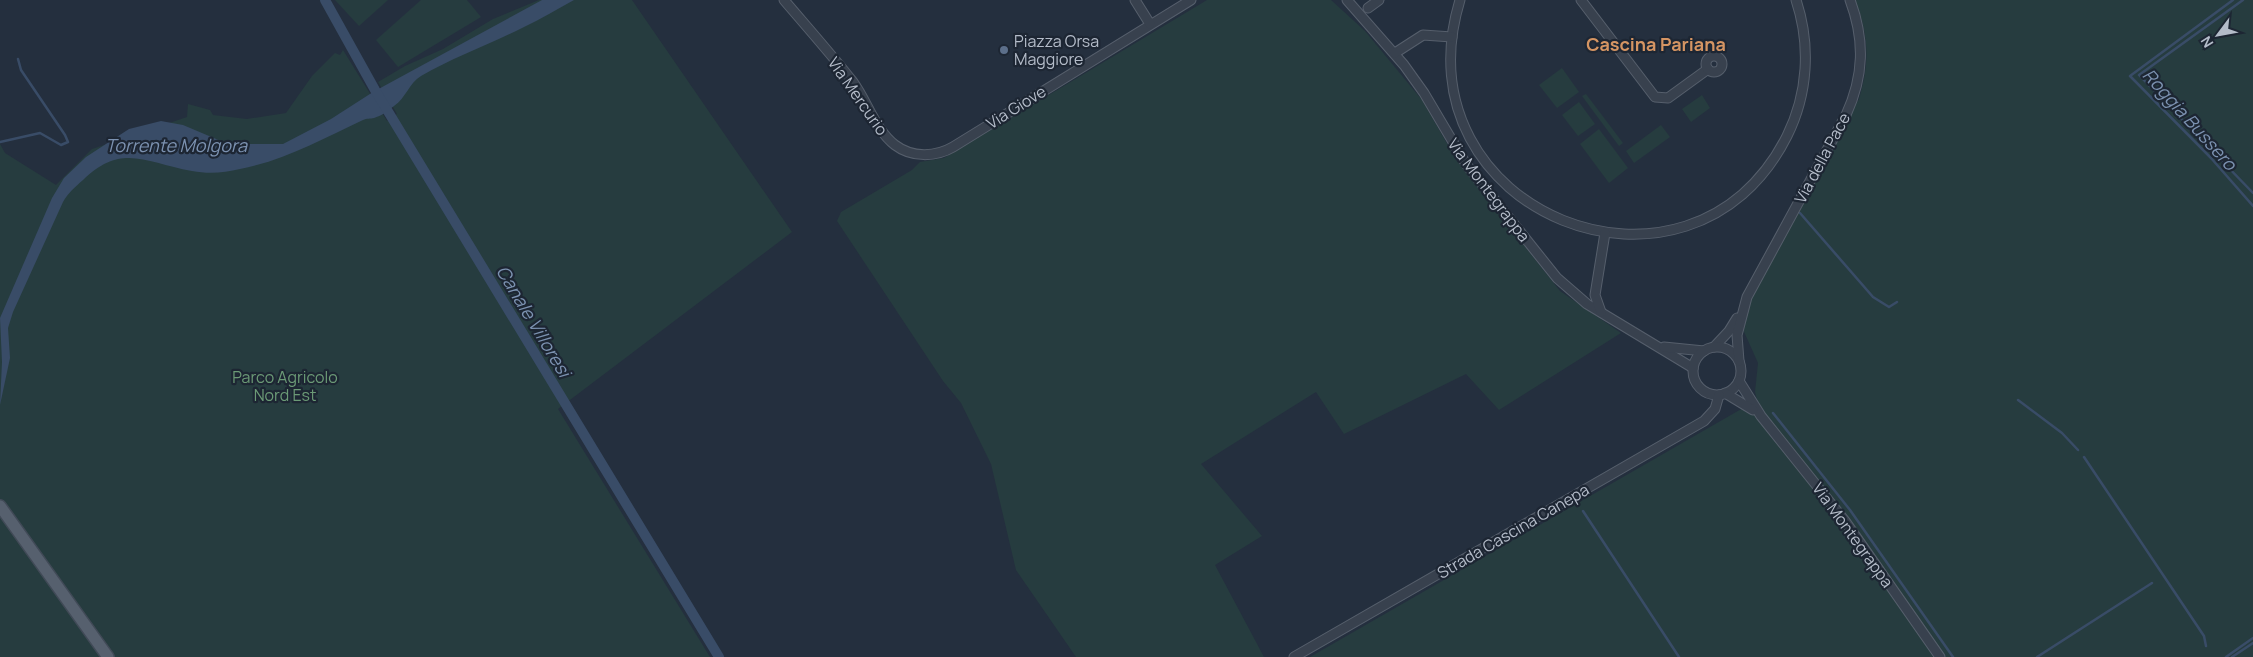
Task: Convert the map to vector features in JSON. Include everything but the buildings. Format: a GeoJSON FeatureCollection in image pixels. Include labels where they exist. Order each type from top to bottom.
{"type":"FeatureCollection","features":[{"type":"Feature","properties":{"kind":"main road"},"geometry":{"type":"LineString","coordinates":[[0,506],[108,657]]}},
{"type":"Feature","properties":{"kind":"street","name":"Via Mercurio"},"geometry":{"type":"LineString","coordinates":[[784,0],[853,83],[889,139],[898,147],[915,154]]}},
{"type":"Feature","properties":{"kind":"street"},"geometry":{"type":"LineString","coordinates":[[1135,0],[1150,24]]}},
{"type":"Feature","properties":{"kind":"street","name":"Via Giove"},"geometry":{"type":"LineString","coordinates":[[915,154],[931,154],[949,150],[1191,0]]}},
{"type":"Feature","properties":{"kind":"street","name":"Via Montegrappa"},"geometry":{"type":"LineString","coordinates":[[1347,0],[1395,53],[1424,93],[1466,164],[1560,282],[1601,312],[1662,347],[1693,368]]}},
{"type":"Feature","properties":{"kind":"street"},"geometry":{"type":"LineString","coordinates":[[1368,8],[1379,0]]}},
{"type":"Feature","properties":{"kind":"street"},"geometry":{"type":"LineString","coordinates":[[1460,0],[1452,37],[1452,76],[1458,104],[1470,137],[1487,163],[1511,189],[1544,213],[1576,226],[1605,232],[1643,234],[1671,229],[1692,222],[1737,197],[1766,169],[1791,128],[1804,83],[1805,44],[1796,0]]}},
{"type":"Feature","properties":{"kind":"street"},"geometry":{"type":"LineString","coordinates":[[1581,0],[1656,97],[1668,98],[1708,69]]}},
{"type":"Feature","properties":{"kind":"street","name":"Via della Pace"},"geometry":{"type":"LineString","coordinates":[[1714,347],[1730,330],[1743,307],[1852,102],[1859,75],[1861,49],[1859,28],[1850,0]]}},
{"type":"Feature","properties":{"kind":"street"},"geometry":{"type":"LineString","coordinates":[[1395,53],[1423,35],[1452,37]]}},
{"type":"Feature","properties":{"kind":"street"},"geometry":{"type":"LineString","coordinates":[[1601,312],[1595,294],[1605,232]]}},
{"type":"Feature","properties":{"kind":"street","name":"Via della Pace"},"geometry":{"type":"LineString","coordinates":[[1739,361],[1737,338],[1743,307]]}},
{"type":"Feature","properties":{"kind":"street","name":"Via Montegrappa"},"geometry":{"type":"LineString","coordinates":[[1662,347],[1704,351]]}},
{"type":"Feature","properties":{"kind":"street"},"geometry":{"type":"LineString","coordinates":[[1714,347],[1727,349],[1739,361],[1741,373],[1739,380],[1733,388],[1722,394],[1709,393],[1700,388],[1694,378],[1693,368],[1697,358],[1704,351],[1714,347]]}},
{"type":"Feature","properties":{"kind":"street","name":"Via Montegrappa"},"geometry":{"type":"LineString","coordinates":[[1739,380],[1746,396],[1844,520],[1940,657]]}},
{"type":"Feature","properties":{"kind":"street","name":"Via Montegrappa"},"geometry":{"type":"LineString","coordinates":[[1722,394],[1761,416]]}},
{"type":"Feature","properties":{"kind":"street","name":"Strada Cascina Canepa"},"geometry":{"type":"LineString","coordinates":[[1294,657],[1704,421],[1715,409],[1722,394]]}},
{"type":"Feature","properties":{"kind":"green space"},"geometry":{"type":"Polygon","coordinates":[[[335,0],[388,0],[359,26],[335,0]]]}},
{"type":"Feature","properties":{"kind":"green space"},"geometry":{"type":"Polygon","coordinates":[[[421,0],[467,0],[481,17],[398,67],[376,40],[421,0]]]}},
{"type":"Feature","properties":{"kind":"green space","name":"Parco Agricolo Nord Est"},"geometry":{"type":"Polygon","coordinates":[[[539,0],[632,0],[792,232],[558,409],[710,657],[0,657],[0,144],[5,153],[56,185],[92,149],[187,117],[188,104],[210,110],[213,115],[247,119],[286,113],[312,76],[335,53],[340,55],[343,50],[387,121],[397,114],[378,82],[405,66],[443,49],[493,19],[539,0]]]}},
{"type":"Feature","properties":{"kind":"green space"},"geometry":{"type":"Polygon","coordinates":[[[1207,0],[1331,0],[1365,31],[1422,100],[1457,161],[1560,291],[1621,333],[1499,410],[1466,374],[1344,434],[1316,392],[1201,464],[1262,536],[1215,565],[1264,657],[1076,657],[1016,570],[991,464],[961,403],[943,381],[837,221],[841,212],[912,170],[920,162],[944,158],[1207,0]]]}},
{"type":"Feature","properties":{"kind":"green space"},"geometry":{"type":"Polygon","coordinates":[[[1855,0],[2253,0],[2253,657],[1310,657],[1757,400],[1755,392],[1758,363],[1741,325],[1754,290],[1859,99],[1865,73],[1866,49],[1863,25],[1855,0]]]}},
{"type":"Feature","properties":{"kind":"green space"},"geometry":{"type":"Polygon","coordinates":[[[1562,68],[1579,92],[1557,108],[1539,85],[1562,68]]]}},
{"type":"Feature","properties":{"kind":"green space"},"geometry":{"type":"Polygon","coordinates":[[[1586,94],[1623,143],[1619,146],[1582,96],[1586,94]]]}},
{"type":"Feature","properties":{"kind":"green space"},"geometry":{"type":"Polygon","coordinates":[[[1702,95],[1710,108],[1691,122],[1682,109],[1702,95]]]}},
{"type":"Feature","properties":{"kind":"green space"},"geometry":{"type":"Polygon","coordinates":[[[1579,102],[1595,124],[1578,136],[1562,115],[1579,102]]]}},
{"type":"Feature","properties":{"kind":"green space"},"geometry":{"type":"Polygon","coordinates":[[[1661,125],[1670,137],[1634,163],[1626,151],[1661,125]]]}},
{"type":"Feature","properties":{"kind":"green space"},"geometry":{"type":"Polygon","coordinates":[[[1599,129],[1628,168],[1609,183],[1580,144],[1599,129]]]}},
{"type":"Feature","properties":{"kind":"water","name":"Torrente Molgora"},"geometry":{"type":"Polygon","coordinates":[[[542,0],[574,0],[530,24],[421,76],[413,83],[398,103],[382,115],[363,120],[288,155],[257,165],[216,173],[192,171],[135,158],[122,158],[110,161],[97,168],[74,188],[63,202],[13,312],[8,328],[10,358],[0,405],[2,362],[0,318],[52,198],[64,178],[86,157],[129,129],[161,121],[183,125],[228,144],[283,144],[331,119],[373,92],[542,0]]]}},
{"type":"Feature","properties":{"kind":"waterway","name":"Canale Villoresi"},"geometry":{"type":"LineString","coordinates":[[325,0],[375,90],[719,657]]}},
{"type":"Feature","properties":{"kind":"waterway","name":"Roggia Bussero"},"geometry":{"type":"LineString","coordinates":[[2233,0],[2130,76],[2211,158],[2253,206]]}},
{"type":"Feature","properties":{"kind":"waterway"},"geometry":{"type":"LineString","coordinates":[[2243,0],[2139,75],[2253,193]]}},
{"type":"Feature","properties":{"kind":"waterway"},"geometry":{"type":"LineString","coordinates":[[0,142],[40,133],[61,145],[68,142],[21,70],[18,59]]}},
{"type":"Feature","properties":{"kind":"waterway"},"geometry":{"type":"LineString","coordinates":[[1800,213],[1873,297],[1889,307],[1897,302]]}},
{"type":"Feature","properties":{"kind":"waterway"},"geometry":{"type":"LineString","coordinates":[[2018,400],[2062,433],[2078,450]]}},
{"type":"Feature","properties":{"kind":"waterway"},"geometry":{"type":"LineString","coordinates":[[1773,413],[1850,510],[1953,657]]}},
{"type":"Feature","properties":{"kind":"waterway"},"geometry":{"type":"LineString","coordinates":[[2084,457],[2204,636],[2206,646]]}},
{"type":"Feature","properties":{"kind":"waterway"},"geometry":{"type":"LineString","coordinates":[[1583,511],[1679,657]]}},
{"type":"Feature","properties":{"kind":"waterway"},"geometry":{"type":"LineString","coordinates":[[2037,657],[2152,583]]}},
{"type":"Feature","properties":{"kind":"waterway"},"geometry":{"type":"LineString","coordinates":[[2226,657],[2253,638]]}},
{"type":"Feature","properties":{"kind":"waterway"},"geometry":{"type":"LineString","coordinates":[[2232,657],[2253,643]]}},
{"type":"Feature","properties":{"kind":"place","name":"Piazza Orsa Maggiore"},"geometry":{"type":"Point","coordinates":[1004,50]}},
{"type":"Feature","properties":{"kind":"district","name":"Cascina Pariana"},"geometry":{"type":"Point","coordinates":[1656,44]}}]}
